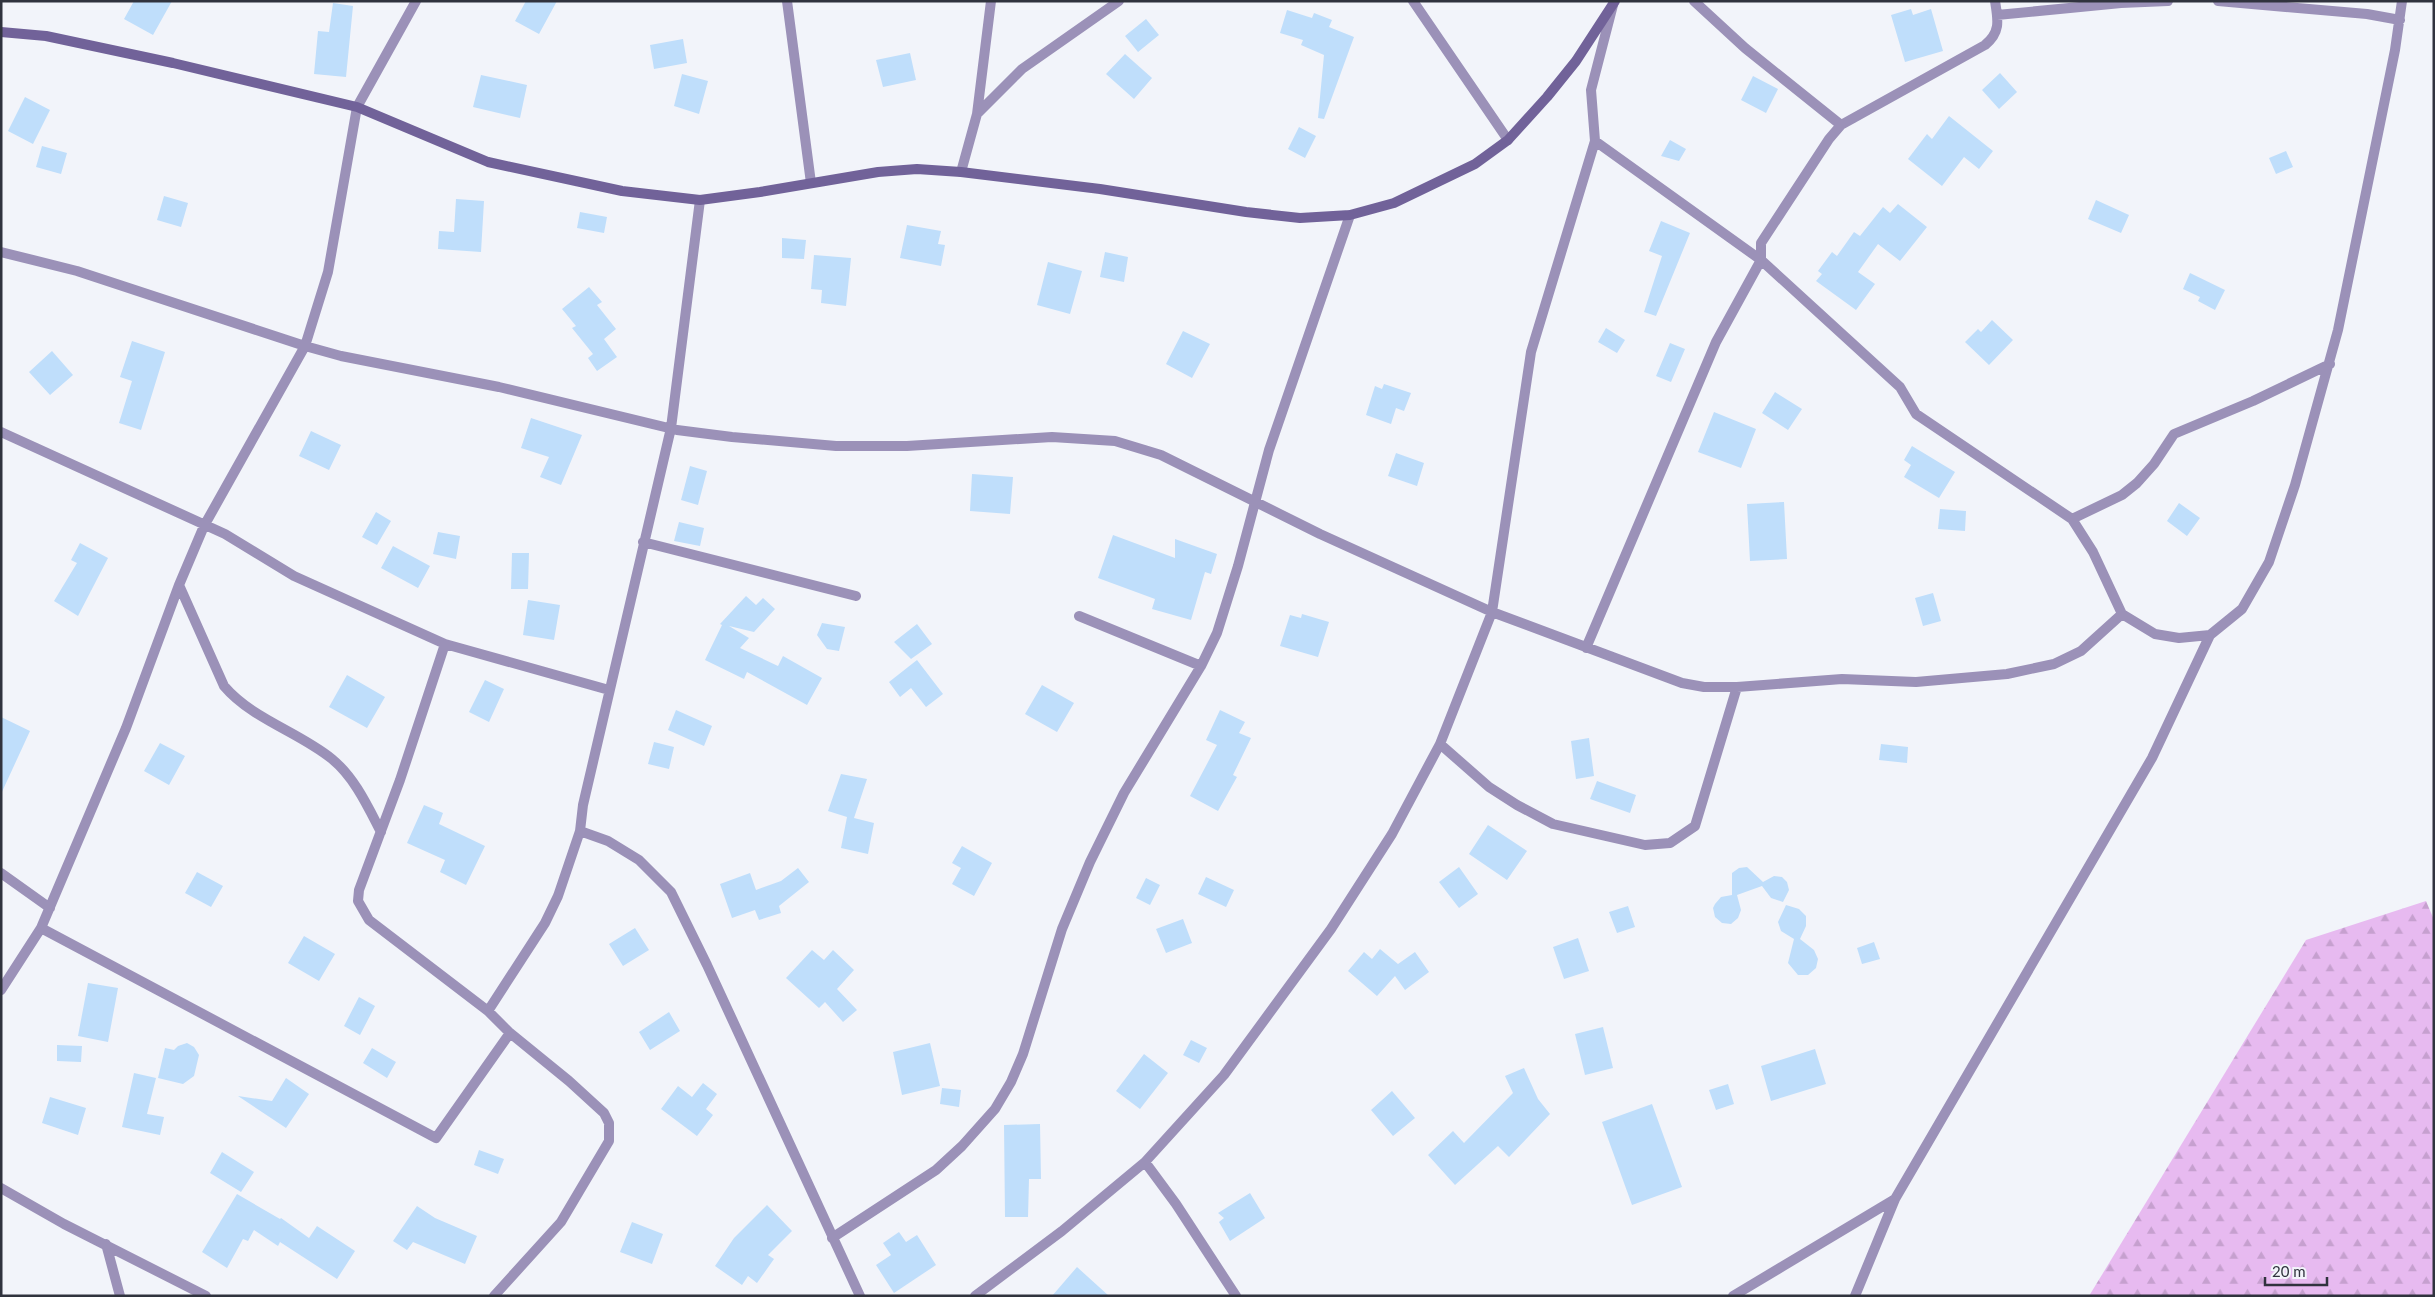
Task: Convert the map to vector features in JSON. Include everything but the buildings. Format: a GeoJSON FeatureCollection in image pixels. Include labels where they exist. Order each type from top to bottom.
{"type":"FeatureCollection","features":[{"type":"Feature","properties":{"kind":"street"},"geometry":{"type":"LineString","coordinates":[[1,990],[41,928],[50,908],[126,728],[179,585],[204,526],[305,346],[328,272],[357,107],[416,1]]}},
{"type":"Feature","properties":{"kind":"street"},"geometry":{"type":"LineString","coordinates":[[788,1],[811,183]]}},
{"type":"Feature","properties":{"kind":"street"},"geometry":{"type":"LineString","coordinates":[[961,172],[977,114],[991,1]]}},
{"type":"Feature","properties":{"kind":"street"},"geometry":{"type":"LineString","coordinates":[[977,114],[1022,69],[1119,1]]}},
{"type":"Feature","properties":{"kind":"street"},"geometry":{"type":"LineString","coordinates":[[1413,1],[1508,140]]}},
{"type":"Feature","properties":{"kind":"street"},"geometry":{"type":"LineString","coordinates":[[1694,1],[1745,48],[1841,125]]}},
{"type":"Feature","properties":{"kind":"street"},"geometry":{"type":"LineString","coordinates":[[1586,648],[1716,342],[1761,260],[1761,243],[1829,139],[1841,125],[1985,45],[1994,37],[1997,30],[1995,1]]}},
{"type":"Feature","properties":{"kind":"street"},"geometry":{"type":"LineString","coordinates":[[1997,15],[2121,3],[2168,1]]}},
{"type":"Feature","properties":{"kind":"street"},"geometry":{"type":"LineString","coordinates":[[2218,1],[2367,14],[2400,20]]}},
{"type":"Feature","properties":{"kind":"street"},"geometry":{"type":"LineString","coordinates":[[1855,1296],[1895,1199],[2152,758],[2210,635],[2242,609],[2269,562],[2296,485],[2330,364],[2350,274],[2400,20],[2402,1]]}},
{"type":"Feature","properties":{"kind":"street"},"geometry":{"type":"LineString","coordinates":[[1,32],[55,38],[173,63],[357,107],[488,162],[622,192],[700,200],[878,172],[917,170],[961,172],[1100,189],[1255,213],[1300,218],[1350,215],[1394,204],[1475,164],[1508,140],[1576,61],[1614,3]]}},
{"type":"Feature","properties":{"kind":"street"},"geometry":{"type":"LineString","coordinates":[[975,1296],[1062,1231],[1145,1162],[1224,1075],[1331,929],[1392,834],[1440,744],[1492,612],[1531,352],[1595,141],[1590,90],[1614,3]]}},
{"type":"Feature","properties":{"kind":"street"},"geometry":{"type":"LineString","coordinates":[[1595,141],[1761,260],[1900,387],[1916,414],[2072,519],[2093,552],[2122,614],[2156,634],[2179,638],[2210,635]]}},
{"type":"Feature","properties":{"kind":"street"},"geometry":{"type":"LineString","coordinates":[[488,1011],[546,923],[558,896],[580,830],[583,805],[670,428],[700,200]]}},
{"type":"Feature","properties":{"kind":"street"},"geometry":{"type":"LineString","coordinates":[[832,1238],[936,1170],[962,1146],[995,1109],[1011,1082],[1023,1054],[1062,929],[1090,862],[1124,793],[1202,666],[1217,632],[1238,566],[1269,450],[1350,215]]}},
{"type":"Feature","properties":{"kind":"street"},"geometry":{"type":"LineString","coordinates":[[1,252],[77,271],[305,346],[341,356],[499,387],[670,428],[732,437],[836,446],[907,446],[1052,437],[1115,441],[1160,455],[1320,534],[1492,612],[1682,683],[1736,687],[1842,679],[1946,681],[2007,674],[2054,664],[2081,651],[2122,614]]}},
{"type":"Feature","properties":{"kind":"street"},"geometry":{"type":"LineString","coordinates":[[2072,519],[2122,495],[2137,483],[2154,464],[2174,434],[2253,401],[2330,364]]}},
{"type":"Feature","properties":{"kind":"street"},"geometry":{"type":"LineString","coordinates":[[1,432],[246,546],[294,576],[445,644],[609,690]]}},
{"type":"Feature","properties":{"kind":"street"},"geometry":{"type":"LineString","coordinates":[[644,542],[856,596]]}},
{"type":"Feature","properties":{"kind":"street"},"geometry":{"type":"LineString","coordinates":[[179,585],[224,686],[232,695],[249,707],[332,759],[347,774],[363,798],[381,832]]}},
{"type":"Feature","properties":{"kind":"street"},"geometry":{"type":"LineString","coordinates":[[1079,616],[1202,666]]}},
{"type":"Feature","properties":{"kind":"street"},"geometry":{"type":"LineString","coordinates":[[445,644],[381,832],[359,890],[358,901],[369,920],[488,1011],[510,1033],[569,1081],[604,1113],[609,1124],[609,1141],[561,1222],[494,1296]]}},
{"type":"Feature","properties":{"kind":"street"},"geometry":{"type":"LineString","coordinates":[[1440,744],[1489,788],[1553,824],[1645,844],[1670,843],[1695,826],[1736,687]]}},
{"type":"Feature","properties":{"kind":"street"},"geometry":{"type":"LineString","coordinates":[[580,830],[608,841],[639,860],[671,892],[707,965],[860,1296]]}},
{"type":"Feature","properties":{"kind":"street"},"geometry":{"type":"LineString","coordinates":[[1,873],[50,908]]}},
{"type":"Feature","properties":{"kind":"street"},"geometry":{"type":"LineString","coordinates":[[41,928],[436,1138],[510,1033]]}},
{"type":"Feature","properties":{"kind":"street"},"geometry":{"type":"LineString","coordinates":[[1145,1162],[1176,1204],[1236,1296]]}},
{"type":"Feature","properties":{"kind":"street"},"geometry":{"type":"LineString","coordinates":[[1,1188],[57,1220],[206,1296]]}},
{"type":"Feature","properties":{"kind":"street"},"geometry":{"type":"LineString","coordinates":[[1733,1296],[1895,1199]]}},
{"type":"Feature","properties":{"kind":"street"},"geometry":{"type":"LineString","coordinates":[[106,1244],[120,1296]]}},
{"type":"Feature","properties":{"kind":"green space"},"geometry":{"type":"Polygon","coordinates":[[[2426,901],[2434,920],[2434,1296],[2089,1296],[2306,940],[2426,901]]]}}]}
